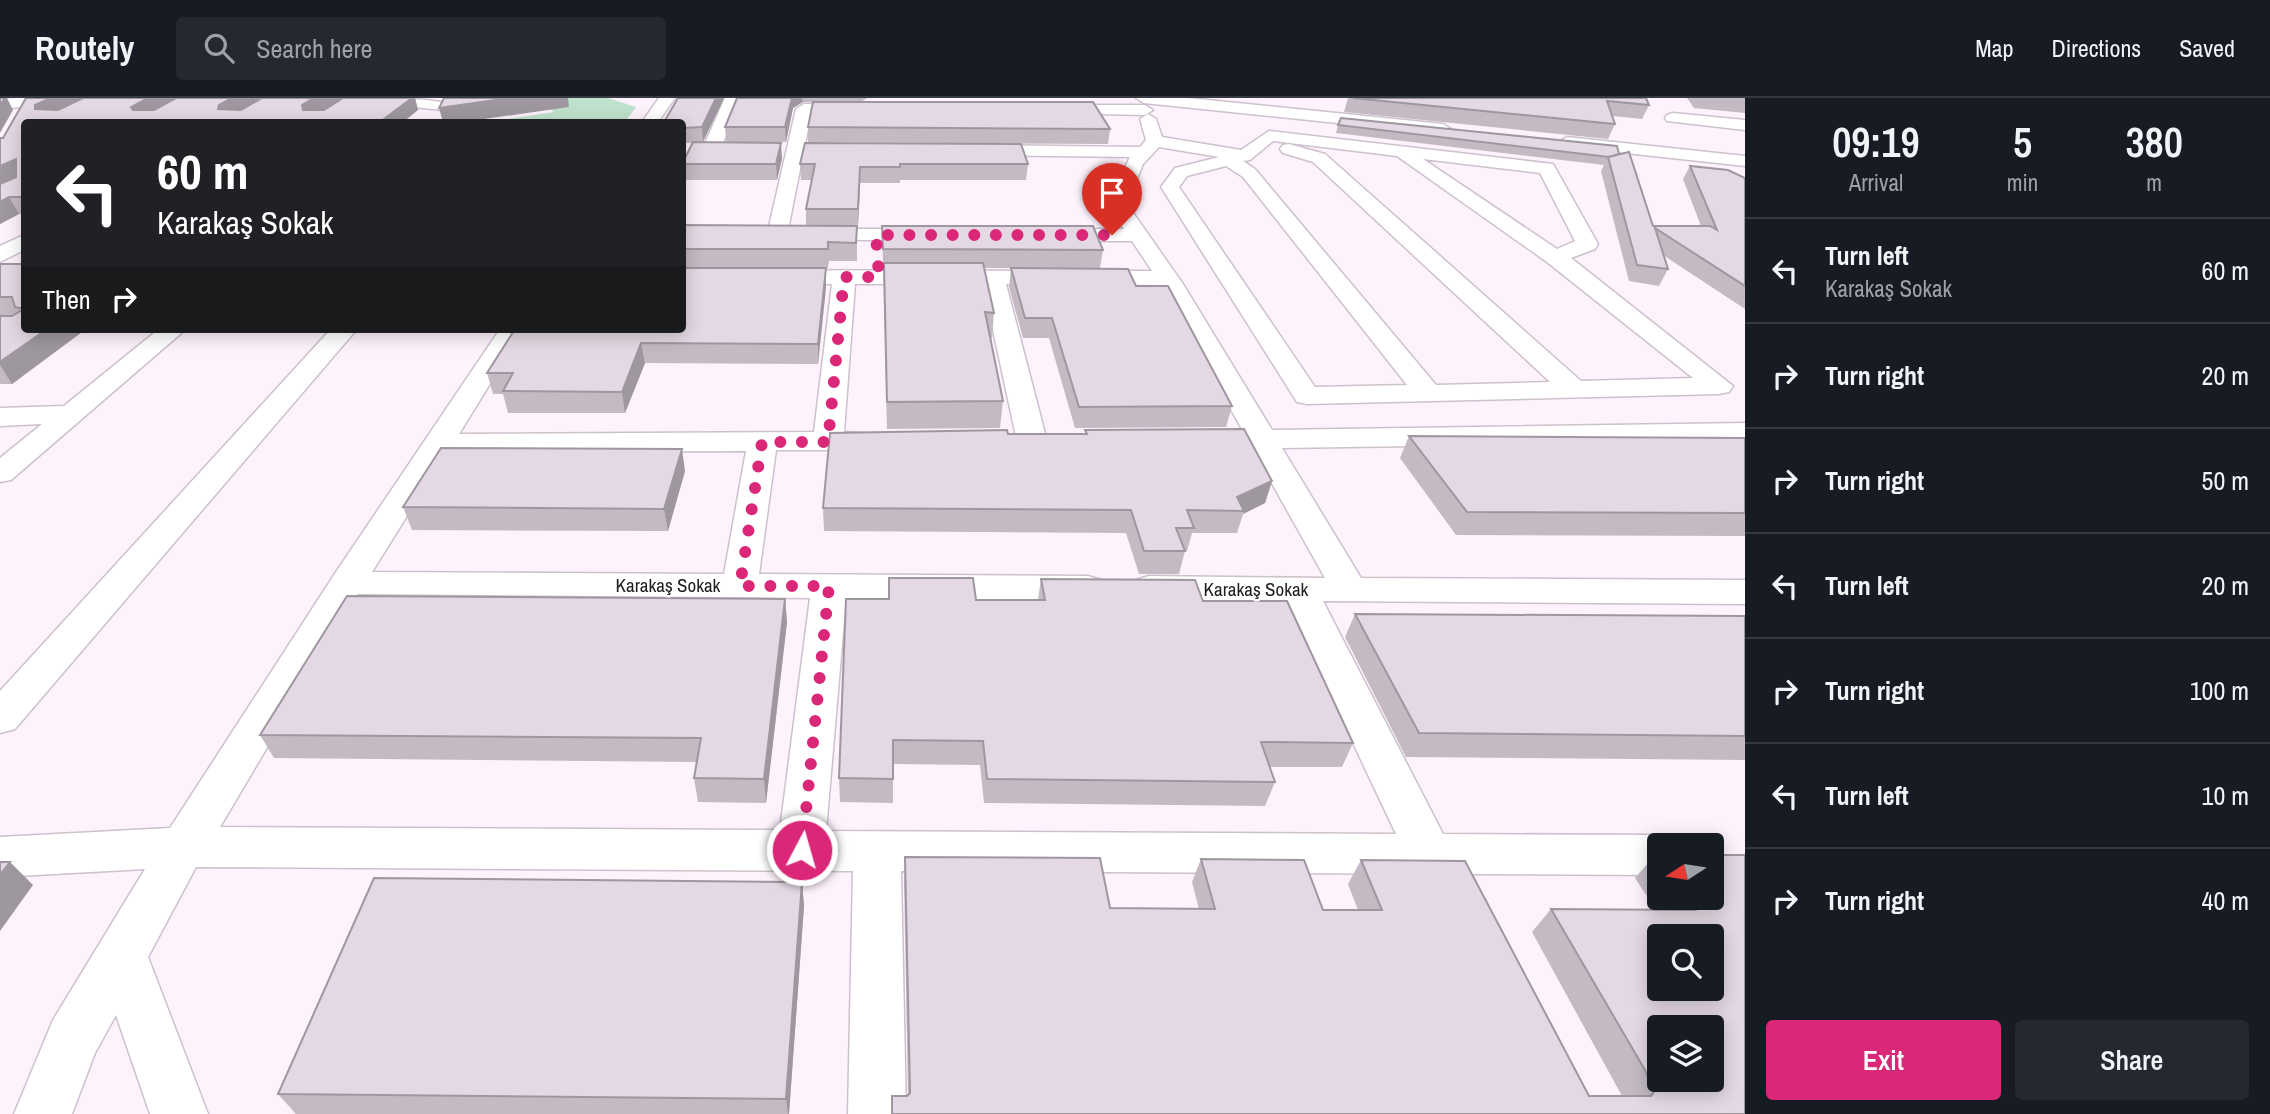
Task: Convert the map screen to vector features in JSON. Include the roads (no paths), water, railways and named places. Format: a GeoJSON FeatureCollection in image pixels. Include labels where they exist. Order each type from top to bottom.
{"type":"FeatureCollection","features":[{"type":"Feature","properties":{"kind":"street"},"geometry":{"type":"LineString","coordinates":[[0,104],[64,98]]}},
{"type":"Feature","properties":{"kind":"street"},"geometry":{"type":"LineString","coordinates":[[375,98],[449,102]]}},
{"type":"Feature","properties":{"kind":"street"},"geometry":{"type":"LineString","coordinates":[[652,119],[667,98]]}},
{"type":"Feature","properties":{"kind":"street"},"geometry":{"type":"LineString","coordinates":[[692,150],[718,150],[733,98]]}},
{"type":"Feature","properties":{"kind":"street"},"geometry":{"type":"LineString","coordinates":[[1025,110],[1143,102],[1459,126],[1333,103],[1241,98]]}},
{"type":"Feature","properties":{"kind":"street"},"geometry":{"type":"LineString","coordinates":[[17,123],[29,102]]}},
{"type":"Feature","properties":{"kind":"street"},"geometry":{"type":"LineString","coordinates":[[427,119],[449,102]]}},
{"type":"Feature","properties":{"kind":"street"},"geometry":{"type":"LineString","coordinates":[[1143,102],[1150,147]]}},
{"type":"Feature","properties":{"kind":"street"},"geometry":{"type":"LineString","coordinates":[[872,109],[804,109],[786,150],[770,235],[945,235]]}},
{"type":"Feature","properties":{"kind":"street"},"geometry":{"type":"LineString","coordinates":[[1692,145],[1669,112],[1745,124]]}},
{"type":"Feature","properties":{"kind":"street"},"geometry":{"type":"LineString","coordinates":[[1005,130],[1012,150]]}},
{"type":"Feature","properties":{"kind":"street"},"geometry":{"type":"LineString","coordinates":[[1400,151],[1555,257],[1719,386],[1307,396],[1170,187],[1181,172],[1245,152],[1269,136],[1400,151],[1547,168],[1587,244],[1555,257]]}},
{"type":"Feature","properties":{"kind":"street"},"geometry":{"type":"LineString","coordinates":[[1745,151],[1555,136],[1745,162]]}},
{"type":"Feature","properties":{"kind":"street"},"geometry":{"type":"LineString","coordinates":[[1150,147],[1135,162],[1117,204],[1167,278],[1350,590]]}},
{"type":"Feature","properties":{"kind":"street"},"geometry":{"type":"LineString","coordinates":[[960,150],[1150,147],[1319,158],[1575,390]]}},
{"type":"Feature","properties":{"kind":"street"},"geometry":{"type":"LineString","coordinates":[[786,150],[819,150]]}},
{"type":"Feature","properties":{"kind":"street"},"geometry":{"type":"LineString","coordinates":[[1245,152],[1249,173],[1428,393]]}},
{"type":"Feature","properties":{"kind":"street"},"geometry":{"type":"LineString","coordinates":[[876,235],[879,277]]}},
{"type":"Feature","properties":{"kind":"street"},"geometry":{"type":"LineString","coordinates":[[1028,235],[1138,235]]}},
{"type":"Feature","properties":{"kind":"street"},"geometry":{"type":"LineString","coordinates":[[686,277],[1167,278]]}},
{"type":"Feature","properties":{"kind":"street"},"geometry":{"type":"LineString","coordinates":[[828,442],[844,277]]}},
{"type":"Feature","properties":{"kind":"street"},"geometry":{"type":"LineString","coordinates":[[993,277],[1032,440]]}},
{"type":"Feature","properties":{"kind":"street"},"geometry":{"type":"LineString","coordinates":[[0,473],[169,333]]}},
{"type":"Feature","properties":{"kind":"street"},"geometry":{"type":"LineString","coordinates":[[0,718],[341,333]]}},
{"type":"Feature","properties":{"kind":"street"},"geometry":{"type":"LineString","coordinates":[[43,1114],[74,1039],[183,847],[347,583],[509,333]]}},
{"type":"Feature","properties":{"kind":"street"},"geometry":{"type":"LineString","coordinates":[[0,418],[71,414]]}},
{"type":"Feature","properties":{"kind":"street"},"geometry":{"type":"LineString","coordinates":[[1167,440],[1745,432]]}},
{"type":"Feature","properties":{"kind":"street"},"geometry":{"type":"LineString","coordinates":[[437,443],[909,441]]}},
{"type":"Feature","properties":{"kind":"street"},"geometry":{"type":"LineString","coordinates":[[740,586],[762,442]]}},
{"type":"Feature","properties":{"kind":"street","name":"Karakaş Sokak"},"geometry":{"type":"LineString","coordinates":[[347,583],[1299,589],[1742,595]]}},
{"type":"Feature","properties":{"kind":"street"},"geometry":{"type":"LineString","coordinates":[[802,850],[829,586]]}},
{"type":"Feature","properties":{"kind":"street"},"geometry":{"type":"LineString","coordinates":[[1299,589],[1445,854],[1487,903]]}},
{"type":"Feature","properties":{"kind":"street"},"geometry":{"type":"LineString","coordinates":[[0,857],[183,847],[1647,855]]}},
{"type":"Feature","properties":{"kind":"street"},"geometry":{"type":"LineString","coordinates":[[877,850],[877,1114]]}},
{"type":"Feature","properties":{"kind":"street"},"geometry":{"type":"LineString","coordinates":[[121,955],[179,1114]]}}]}
